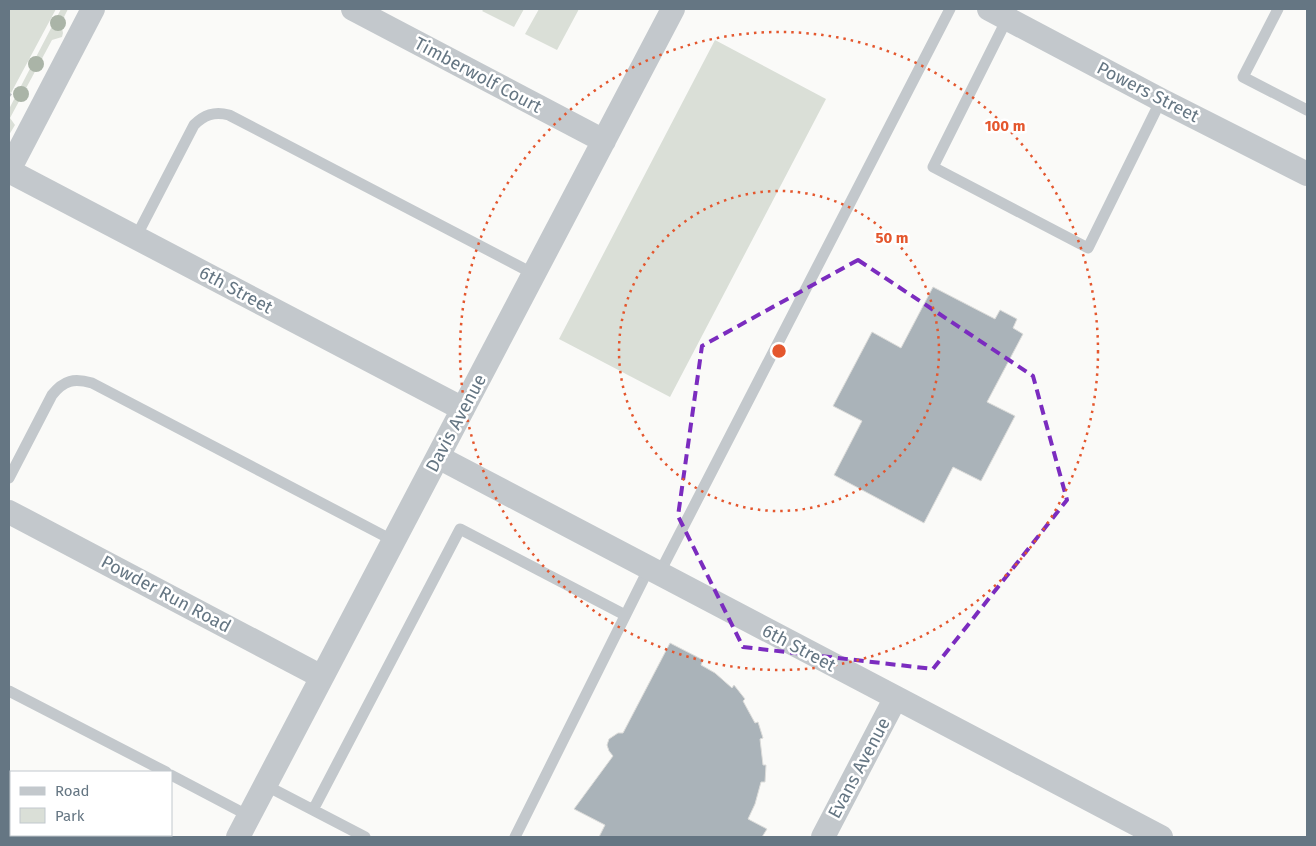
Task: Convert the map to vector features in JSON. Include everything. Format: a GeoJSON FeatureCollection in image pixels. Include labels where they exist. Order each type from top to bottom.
{"type":"FeatureCollection","features":[{"type":"Feature","properties":{"kind":"street"},"geometry":{"type":"LineString","coordinates":[[9,170],[93,9]]}},
{"type":"Feature","properties":{"kind":"street","name":"Timberwolf Court"},"geometry":{"type":"LineString","coordinates":[[353,9],[604,141]]}},
{"type":"Feature","properties":{"kind":"street","name":"Davis Avenue"},"geometry":{"type":"LineString","coordinates":[[238,837],[673,9]]}},
{"type":"Feature","properties":{"kind":"street","name":"Powers Street"},"geometry":{"type":"LineString","coordinates":[[998,14],[1307,174]]}},
{"type":"Feature","properties":{"kind":"street","name":"6th Street"},"geometry":{"type":"LineString","coordinates":[[9,170],[463,409]]}},
{"type":"Feature","properties":{"kind":"street","name":"6th Street"},"geometry":{"type":"LineString","coordinates":[[438,457],[895,699],[1161,837]]}},
{"type":"Feature","properties":{"kind":"street","name":"Powder Run Road"},"geometry":{"type":"LineString","coordinates":[[9,512],[322,677]]}},
{"type":"Feature","properties":{"kind":"street","name":"Evans Avenue"},"geometry":{"type":"LineString","coordinates":[[823,837],[895,699]]}},
{"type":"Feature","properties":{"kind":"lane"},"geometry":{"type":"LineString","coordinates":[[515,837],[625,616],[654,571],[950,9]]}},
{"type":"Feature","properties":{"kind":"lane"},"geometry":{"type":"LineString","coordinates":[[1278,9],[1243,77],[1307,110]]}},
{"type":"Feature","properties":{"kind":"lane"},"geometry":{"type":"LineString","coordinates":[[998,14],[933,167],[941,172],[1088,248],[1161,100]]}},
{"type":"Feature","properties":{"kind":"lane"},"geometry":{"type":"LineString","coordinates":[[136,237],[194,125],[210,114],[220,112],[534,274]]}},
{"type":"Feature","properties":{"kind":"lane"},"geometry":{"type":"LineString","coordinates":[[9,478],[52,395],[60,386],[80,380],[92,383],[394,540]]}},
{"type":"Feature","properties":{"kind":"lane"},"geometry":{"type":"LineString","coordinates":[[313,810],[460,529],[625,616]]}},
{"type":"Feature","properties":{"kind":"lane"},"geometry":{"type":"LineString","coordinates":[[9,691],[164,771]]}},
{"type":"Feature","properties":{"kind":"lane"},"geometry":{"type":"LineString","coordinates":[[172,776],[249,816]]}},
{"type":"Feature","properties":{"kind":"lane"},"geometry":{"type":"LineString","coordinates":[[265,785],[364,837]]}},
{"type":"Feature","properties":{"kind":"highlighted area"},"geometry":{"type":"Polygon","coordinates":[[[858,260],[1033,376],[1067,500],[933,669],[743,647],[678,516],[702,346],[858,260]]]}},
{"type":"Feature","properties":{"kind":"green space"},"geometry":{"type":"Polygon","coordinates":[[[9,9],[56,9],[11,93],[9,92],[9,9]]]}},
{"type":"Feature","properties":{"kind":"green space"},"geometry":{"type":"Polygon","coordinates":[[[61,9],[68,9],[61,23],[62,37],[52,40],[10,118],[15,125],[9,135],[9,109],[61,9]]]}},
{"type":"Feature","properties":{"kind":"green space"},"geometry":{"type":"Polygon","coordinates":[[[484,9],[524,9],[514,27],[482,11],[484,9]]]}},
{"type":"Feature","properties":{"kind":"green space"},"geometry":{"type":"Polygon","coordinates":[[[539,9],[579,9],[557,50],[525,34],[539,9]]]}},
{"type":"Feature","properties":{"kind":"green space"},"geometry":{"type":"Polygon","coordinates":[[[715,40],[826,99],[670,397],[559,339],[715,40]]]}},
{"type":"Feature","properties":{"kind":"building"},"geometry":{"type":"Polygon","coordinates":[[[933,287],[995,319],[1000,310],[1017,319],[1013,328],[1023,334],[987,402],[1015,416],[981,481],[953,467],[924,523],[834,475],[862,421],[833,406],[872,332],[901,348],[933,287]]]}},
{"type":"Feature","properties":{"kind":"building"},"geometry":{"type":"Polygon","coordinates":[[[670,643],[703,660],[701,665],[715,673],[732,688],[734,685],[745,699],[743,701],[755,723],[758,722],[763,738],[760,739],[763,765],[766,765],[765,782],[761,782],[755,804],[748,819],[767,829],[762,837],[599,837],[605,825],[574,809],[613,756],[607,745],[609,739],[618,733],[623,733],[670,643]]]}}]}
